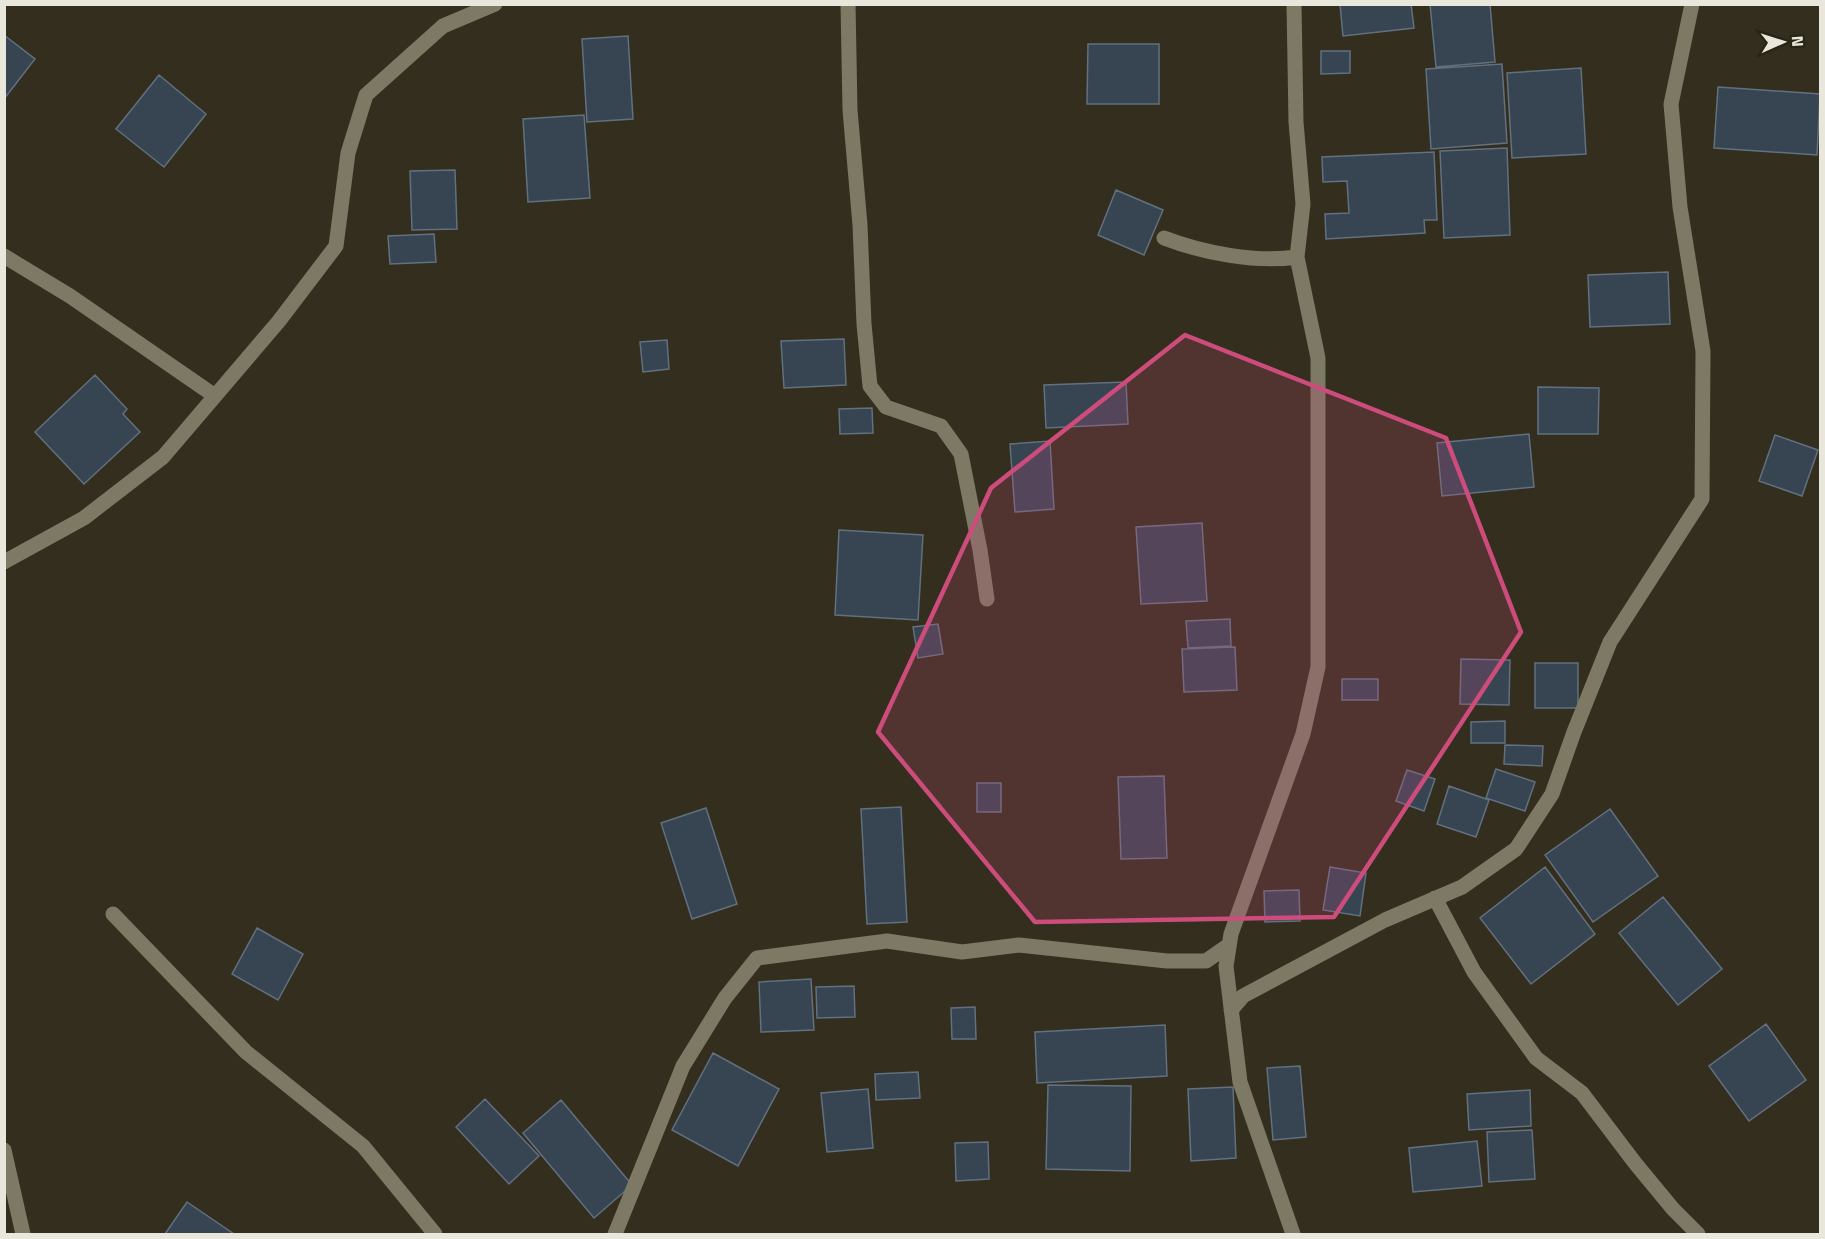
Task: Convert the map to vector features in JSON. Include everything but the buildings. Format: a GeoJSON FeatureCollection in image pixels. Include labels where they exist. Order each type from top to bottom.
{"type":"FeatureCollection","features":[{"type":"Feature","properties":{"kind":"street"},"geometry":{"type":"LineString","coordinates":[[4,562],[84,518],[163,457],[279,321],[336,246],[348,153],[366,95],[443,26],[495,4]]}},
{"type":"Feature","properties":{"kind":"street"},"geometry":{"type":"LineString","coordinates":[[848,4],[850,110],[870,386],[886,407],[941,426],[960,454],[980,550],[987,599]]}},
{"type":"Feature","properties":{"kind":"street"},"geometry":{"type":"LineString","coordinates":[[1293,1234],[1240,1082],[1226,966],[1231,934],[1302,734],[1318,667],[1318,358],[1297,257],[1303,204],[1296,122],[1294,4]]}},
{"type":"Feature","properties":{"kind":"street"},"geometry":{"type":"LineString","coordinates":[[1231,1010],[1243,996],[1260,986],[1385,920],[1462,886],[1516,849],[1552,794],[1610,642],[1702,500],[1703,351],[1680,207],[1671,104],[1692,4]]}},
{"type":"Feature","properties":{"kind":"street"},"geometry":{"type":"LineString","coordinates":[[1164,238],[1190,248],[1242,256],[1275,260],[1297,257]]}},
{"type":"Feature","properties":{"kind":"street"},"geometry":{"type":"LineString","coordinates":[[4,256],[70,296],[215,396]]}},
{"type":"Feature","properties":{"kind":"street"},"geometry":{"type":"LineString","coordinates":[[1435,898],[1474,972],[1536,1058],[1582,1094],[1673,1209],[1698,1234]]}},
{"type":"Feature","properties":{"kind":"street"},"geometry":{"type":"LineString","coordinates":[[113,914],[246,1052],[363,1146],[435,1234]]}},
{"type":"Feature","properties":{"kind":"street"},"geometry":{"type":"LineString","coordinates":[[615,1234],[683,1066],[725,998],[757,958],[887,941],[962,952],[1019,945],[1167,961],[1206,961],[1229,945]]}},
{"type":"Feature","properties":{"kind":"street"},"geometry":{"type":"LineString","coordinates":[[4,1150],[23,1234]]}},
{"type":"Feature","properties":{"kind":"highlighted area"},"geometry":{"type":"Polygon","coordinates":[[[1185,335],[1446,438],[1521,632],[1334,917],[1035,922],[878,732],[991,488],[1185,335]]]}}]}
